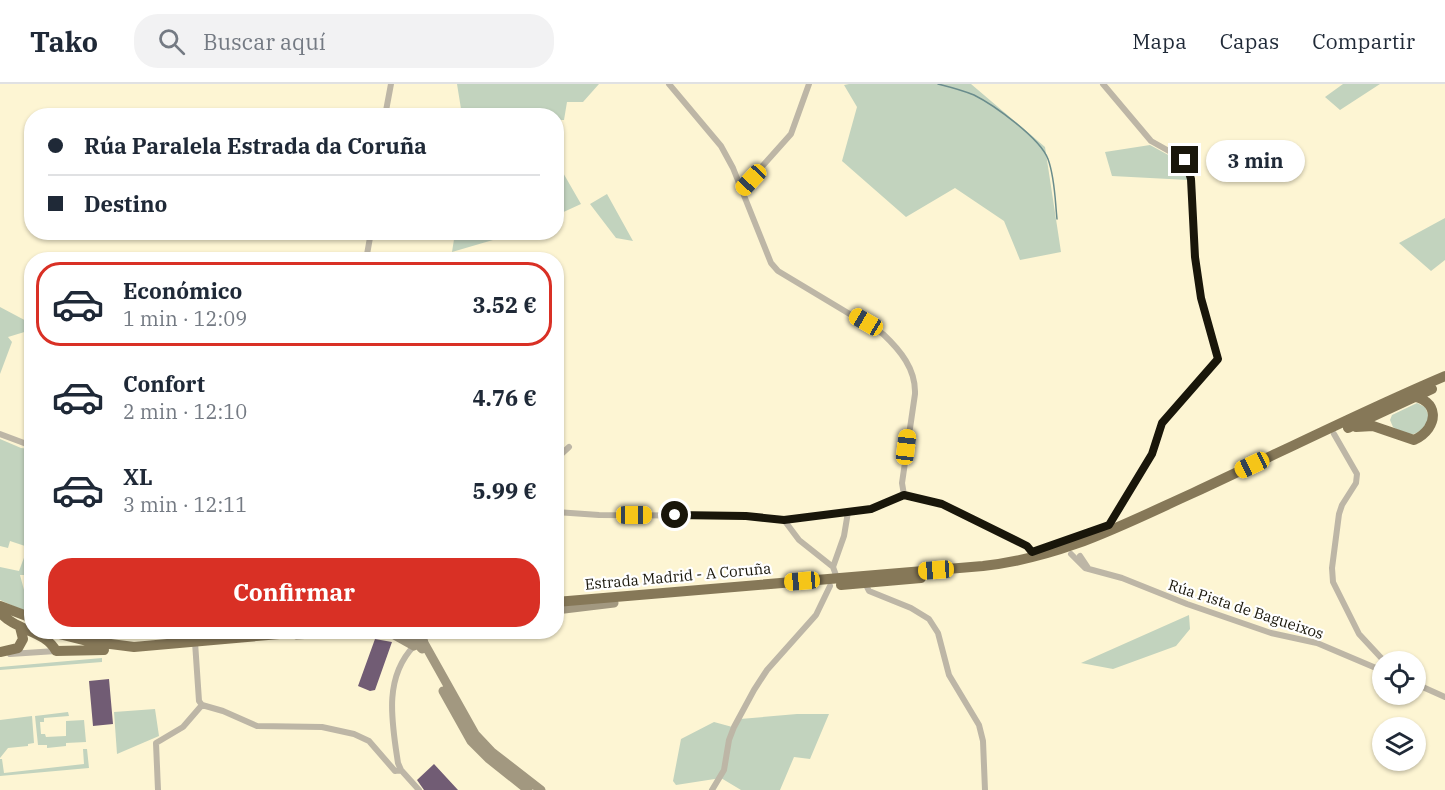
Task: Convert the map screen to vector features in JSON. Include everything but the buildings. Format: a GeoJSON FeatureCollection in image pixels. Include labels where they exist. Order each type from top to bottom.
{"type":"FeatureCollection","features":[{"type":"Feature","properties":{"kind":"highway","name":"Estrada Madrid - A Coruña"},"geometry":{"type":"LineString","coordinates":[[564,603],[833,582],[983,566],[1085,542],[1112,526],[1314,437],[1381,403],[1445,376]]}},
{"type":"Feature","properties":{"kind":"highway","name":"Estrada Madrid - A Coruña"},"geometry":{"type":"LineString","coordinates":[[833,582],[865,583],[989,573],[1076,555],[1445,383]]}},
{"type":"Feature","properties":{"kind":"highway"},"geometry":{"type":"LineString","coordinates":[[1347,428],[1373,426],[1414,440],[1431,428],[1434,418],[1433,410],[1426,402],[1407,396],[1389,404],[1381,403]]}},
{"type":"Feature","properties":{"kind":"highway"},"geometry":{"type":"LineString","coordinates":[[0,606],[24,615]]}},
{"type":"Feature","properties":{"kind":"highway"},"geometry":{"type":"LineString","coordinates":[[0,612],[24,625]]}},
{"type":"Feature","properties":{"kind":"highway"},"geometry":{"type":"LineString","coordinates":[[0,653],[18,648],[24,635]]}},
{"type":"Feature","properties":{"kind":"highway"},"geometry":{"type":"LineString","coordinates":[[46,639],[56,651],[134,647],[178,639]]}},
{"type":"Feature","properties":{"kind":"highway"},"geometry":{"type":"LineString","coordinates":[[79,639],[134,647]]}},
{"type":"Feature","properties":{"kind":"highway"},"geometry":{"type":"LineString","coordinates":[[124,639],[147,639]]}},
{"type":"Feature","properties":{"kind":"main road"},"geometry":{"type":"LineString","coordinates":[[402,639],[414,646],[428,661]]}},
{"type":"Feature","properties":{"kind":"main road"},"geometry":{"type":"LineString","coordinates":[[412,639],[419,645],[471,741],[489,759],[528,790]]}},
{"type":"Feature","properties":{"kind":"main road"},"geometry":{"type":"LineString","coordinates":[[423,639],[475,734],[492,752],[541,790]]}},
{"type":"Feature","properties":{"kind":"street"},"geometry":{"type":"LineString","coordinates":[[386,108],[391,84]]}},
{"type":"Feature","properties":{"kind":"street"},"geometry":{"type":"LineString","coordinates":[[669,84],[721,146],[742,189],[771,263],[778,271],[883,334],[893,343],[912,371],[915,380],[915,394],[902,483],[904,495]]}},
{"type":"Feature","properties":{"kind":"street"},"geometry":{"type":"LineString","coordinates":[[742,189],[791,134],[809,84]]}},
{"type":"Feature","properties":{"kind":"street"},"geometry":{"type":"LineString","coordinates":[[564,512],[746,516],[784,520],[871,509],[904,495],[942,504],[1027,546],[1033,555],[1065,541],[1112,526],[1152,454],[1162,423],[1215,366],[1219,356],[1201,298],[1195,257],[1192,188],[1188,164],[1185,160],[1151,141],[1103,84]]}},
{"type":"Feature","properties":{"kind":"street"},"geometry":{"type":"LineString","coordinates":[[0,434],[24,443]]}},
{"type":"Feature","properties":{"kind":"street"},"geometry":{"type":"LineString","coordinates":[[1334,434],[1357,474],[1356,483],[1339,514],[1332,568],[1333,582],[1359,634],[1375,651]]}},
{"type":"Feature","properties":{"kind":"street"},"geometry":{"type":"LineString","coordinates":[[564,452],[569,447]]}},
{"type":"Feature","properties":{"kind":"street"},"geometry":{"type":"LineString","coordinates":[[712,790],[724,770],[729,740],[734,727],[754,690],[767,670],[816,615],[833,582],[833,567],[844,536],[848,512]]}},
{"type":"Feature","properties":{"kind":"street"},"geometry":{"type":"LineString","coordinates":[[784,520],[799,540],[833,567]]}},
{"type":"Feature","properties":{"kind":"street","name":"Rúa Pista de Bagueixos"},"geometry":{"type":"LineString","coordinates":[[1076,555],[1082,566],[1122,578],[1187,604],[1271,633],[1317,643],[1372,666]]}},
{"type":"Feature","properties":{"kind":"street"},"geometry":{"type":"LineString","coordinates":[[865,583],[869,591],[911,608],[929,619],[938,633],[949,675],[979,725],[983,741],[986,789]]}},
{"type":"Feature","properties":{"kind":"street"},"geometry":{"type":"LineString","coordinates":[[194,639],[199,701],[202,705],[223,711],[257,726],[322,727],[354,734],[369,741],[395,771],[401,770]]}},
{"type":"Feature","properties":{"kind":"street"},"geometry":{"type":"LineString","coordinates":[[414,646],[399,670],[392,689],[397,755],[401,770],[418,790]]}},
{"type":"Feature","properties":{"kind":"street"},"geometry":{"type":"LineString","coordinates":[[0,653],[56,651]]}},
{"type":"Feature","properties":{"kind":"street"},"geometry":{"type":"LineString","coordinates":[[1426,688],[1445,697]]}},
{"type":"Feature","properties":{"kind":"street"},"geometry":{"type":"LineString","coordinates":[[158,790],[156,743],[183,727],[202,705]]}},
{"type":"Feature","properties":{"kind":"green space"},"geometry":{"type":"Polygon","coordinates":[[[457,84],[599,84],[583,102],[567,102],[564,120],[564,108],[461,108],[457,84]]]}},
{"type":"Feature","properties":{"kind":"green space"},"geometry":{"type":"Polygon","coordinates":[[[971,84],[1045,147],[1061,252],[1020,260],[1004,221],[955,188],[906,217],[842,161],[857,107],[844,85],[971,84]]]}},
{"type":"Feature","properties":{"kind":"green space"},"geometry":{"type":"Polygon","coordinates":[[[1343,84],[1380,84],[1340,110],[1325,97],[1343,84]]]}},
{"type":"Feature","properties":{"kind":"green space"},"geometry":{"type":"Polygon","coordinates":[[[1150,145],[1181,162],[1188,180],[1112,176],[1105,152],[1150,145]]]}},
{"type":"Feature","properties":{"kind":"green space"},"geometry":{"type":"Polygon","coordinates":[[[564,174],[581,204],[564,212],[564,174]]]}},
{"type":"Feature","properties":{"kind":"green space"},"geometry":{"type":"Polygon","coordinates":[[[607,194],[633,241],[616,238],[590,204],[607,194]]]}},
{"type":"Feature","properties":{"kind":"green space"},"geometry":{"type":"Polygon","coordinates":[[[1445,218],[1445,260],[1431,271],[1399,243],[1445,218]]]}},
{"type":"Feature","properties":{"kind":"green space"},"geometry":{"type":"Polygon","coordinates":[[[454,240],[493,240],[452,252],[454,240]]]}},
{"type":"Feature","properties":{"kind":"green space"},"geometry":{"type":"Polygon","coordinates":[[[0,307],[24,320],[24,332],[8,337],[12,342],[0,374],[0,307]]]}},
{"type":"Feature","properties":{"kind":"green space"},"geometry":{"type":"Polygon","coordinates":[[[1417,403],[1425,407],[1430,419],[1418,432],[1405,433],[1393,427],[1390,420],[1392,415],[1417,403]]]}},
{"type":"Feature","properties":{"kind":"green space"},"geometry":{"type":"Polygon","coordinates":[[[0,439],[24,448],[24,546],[10,541],[8,548],[0,546],[0,439]]]}},
{"type":"Feature","properties":{"kind":"green space"},"geometry":{"type":"Polygon","coordinates":[[[24,558],[24,575],[20,575],[24,590],[24,611],[0,600],[0,567],[19,571],[24,558]]]}},
{"type":"Feature","properties":{"kind":"green space"},"geometry":{"type":"Polygon","coordinates":[[[1189,615],[1190,629],[1176,646],[1113,669],[1081,663],[1189,615]]]}},
{"type":"Feature","properties":{"kind":"green space"},"geometry":{"type":"Polygon","coordinates":[[[102,658],[102,662],[0,670],[0,667],[102,658]]]}},
{"type":"Feature","properties":{"kind":"green space"},"geometry":{"type":"Polygon","coordinates":[[[155,709],[159,736],[117,754],[114,712],[155,709]]]}},
{"type":"Feature","properties":{"kind":"green space"},"geometry":{"type":"Polygon","coordinates":[[[68,712],[69,716],[44,718],[44,722],[40,722],[41,734],[45,734],[46,737],[66,736],[66,721],[84,720],[86,742],[66,743],[66,746],[47,748],[47,745],[38,745],[35,716],[68,712]]]}},
{"type":"Feature","properties":{"kind":"green space"},"geometry":{"type":"Polygon","coordinates":[[[829,714],[810,759],[794,757],[780,790],[741,790],[721,778],[676,785],[673,781],[681,739],[714,722],[736,728],[740,719],[829,714]]]}},
{"type":"Feature","properties":{"kind":"green space"},"geometry":{"type":"Polygon","coordinates":[[[32,716],[34,743],[28,746],[8,748],[0,758],[0,720],[32,716]]]}},
{"type":"Feature","properties":{"kind":"green space"},"geometry":{"type":"Polygon","coordinates":[[[83,749],[87,749],[89,768],[0,776],[0,759],[2,759],[4,773],[84,764],[83,749]]]}},
{"type":"Feature","properties":{"kind":"waterway"},"geometry":{"type":"LineString","coordinates":[[938,84],[983,100],[1016,123],[1036,142],[1050,166],[1057,219]]}},
{"type":"Feature","properties":{"kind":"route"},"geometry":{"type":"LineString","coordinates":[[675,515],[746,516],[784,520],[838,515],[871,509],[904,495],[942,504],[1027,546],[1032,552],[1109,525],[1152,454],[1162,423],[1218,362],[1219,356],[1201,298],[1195,257],[1191,179],[1185,160]]}}]}
